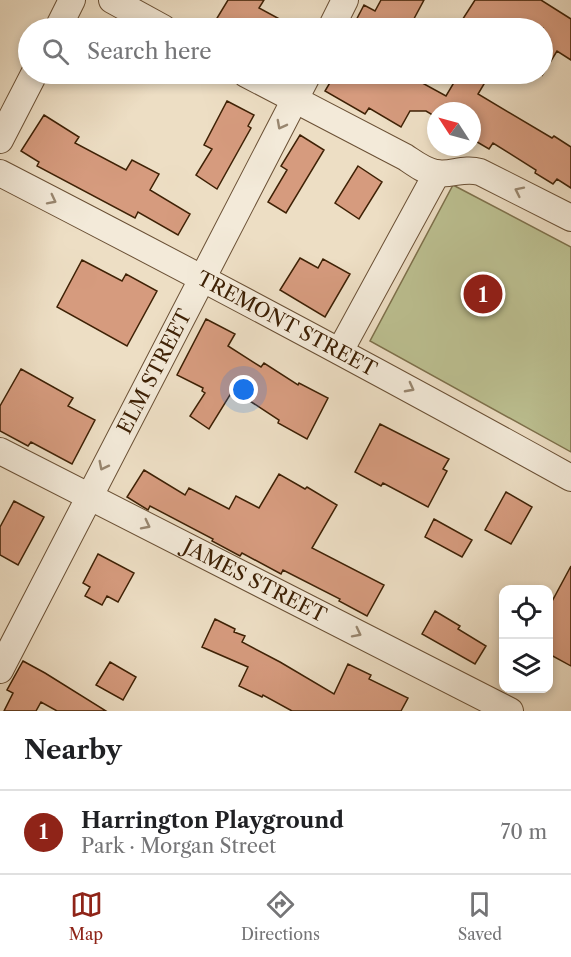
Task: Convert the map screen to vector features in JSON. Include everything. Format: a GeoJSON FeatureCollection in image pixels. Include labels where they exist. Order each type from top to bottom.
{"type":"FeatureCollection","features":[{"type":"Feature","properties":{"kind":"street"},"geometry":{"type":"LineString","coordinates":[[63,18],[72,0]]}},
{"type":"Feature","properties":{"kind":"street"},"geometry":{"type":"LineString","coordinates":[[112,0],[145,18]]}},
{"type":"Feature","properties":{"kind":"street"},"geometry":{"type":"LineString","coordinates":[[336,18],[345,0]]}},
{"type":"Feature","properties":{"kind":"street"},"geometry":{"type":"LineString","coordinates":[[0,140],[29,84]]}},
{"type":"Feature","properties":{"kind":"street"},"geometry":{"type":"LineString","coordinates":[[265,84],[426,170],[436,173],[470,169],[480,172],[571,218]]}},
{"type":"Feature","properties":{"kind":"street","name":"ELM STREET"},"geometry":{"type":"LineString","coordinates":[[0,670],[302,84]]}},
{"type":"Feature","properties":{"kind":"street","name":"TREMONT STREET"},"geometry":{"type":"LineString","coordinates":[[0,173],[340,351],[571,478]]}},
{"type":"Feature","properties":{"kind":"street"},"geometry":{"type":"LineString","coordinates":[[340,351],[436,173]]}},
{"type":"Feature","properties":{"kind":"street","name":"JAMES STREET"},"geometry":{"type":"LineString","coordinates":[[0,451],[510,711]]}},
{"type":"Feature","properties":{"kind":"green space"},"geometry":{"type":"Polygon","coordinates":[[[453,185],[571,247],[571,452],[370,341],[453,185]]]}},
{"type":"Feature","properties":{"kind":"building"},"geometry":{"type":"Polygon","coordinates":[[[228,0],[264,0],[259,8],[278,18],[217,18],[228,0]]]}},
{"type":"Feature","properties":{"kind":"building"},"geometry":{"type":"Polygon","coordinates":[[[381,0],[424,0],[414,18],[357,18],[364,5],[375,11],[381,0]]]}},
{"type":"Feature","properties":{"kind":"building"},"geometry":{"type":"Polygon","coordinates":[[[475,0],[541,0],[571,19],[571,60],[557,51],[553,58],[553,18],[463,18],[475,0]]]}},
{"type":"Feature","properties":{"kind":"building"},"geometry":{"type":"Polygon","coordinates":[[[329,84],[424,84],[446,96],[453,84],[484,84],[478,94],[571,147],[571,188],[557,179],[553,184],[535,173],[536,170],[493,143],[489,149],[481,144],[481,102],[427,102],[427,112],[410,111],[401,127],[369,108],[365,114],[325,91],[329,84]]]}},
{"type":"Feature","properties":{"kind":"building"},"geometry":{"type":"Polygon","coordinates":[[[227,101],[254,115],[248,126],[251,128],[217,189],[196,175],[212,149],[204,145],[227,101]]]}},
{"type":"Feature","properties":{"kind":"building"},"geometry":{"type":"Polygon","coordinates":[[[44,115],[79,137],[75,143],[126,170],[132,160],[159,174],[150,190],[190,214],[178,235],[138,212],[135,218],[37,166],[39,162],[21,151],[44,115]]]}},
{"type":"Feature","properties":{"kind":"building"},"geometry":{"type":"Polygon","coordinates":[[[300,135],[324,150],[286,213],[268,202],[287,170],[281,166],[300,135]]]}},
{"type":"Feature","properties":{"kind":"building"},"geometry":{"type":"Polygon","coordinates":[[[358,166],[382,182],[359,219],[335,203],[358,166]]]}},
{"type":"Feature","properties":{"kind":"building"},"geometry":{"type":"Polygon","coordinates":[[[300,258],[318,268],[323,259],[350,274],[325,317],[280,290],[300,258]]]}},
{"type":"Feature","properties":{"kind":"building"},"geometry":{"type":"Polygon","coordinates":[[[82,260],[122,281],[126,274],[157,291],[127,346],[57,307],[82,260]]]}},
{"type":"Feature","properties":{"kind":"building"},"geometry":{"type":"Polygon","coordinates":[[[206,319],[235,334],[228,346],[261,367],[264,363],[298,385],[299,383],[328,398],[307,439],[278,423],[279,420],[233,390],[209,429],[190,416],[205,393],[202,391],[203,388],[177,375],[206,319]]]}},
{"type":"Feature","properties":{"kind":"building"},"geometry":{"type":"Polygon","coordinates":[[[21,369],[73,398],[68,406],[95,420],[72,464],[31,442],[28,446],[0,431],[0,406],[21,369]]]}},
{"type":"Feature","properties":{"kind":"building"},"geometry":{"type":"Polygon","coordinates":[[[380,424],[449,459],[443,469],[447,471],[428,507],[383,483],[381,486],[355,472],[380,424]]]}},
{"type":"Feature","properties":{"kind":"building"},"geometry":{"type":"Polygon","coordinates":[[[144,470],[185,495],[189,488],[229,509],[236,496],[259,508],[279,474],[337,505],[312,548],[384,585],[367,616],[339,601],[340,599],[283,570],[281,574],[242,553],[240,556],[150,506],[148,510],[127,497],[144,470]]]}},
{"type":"Feature","properties":{"kind":"building"},"geometry":{"type":"Polygon","coordinates":[[[506,492],[532,507],[511,544],[485,530],[506,492]]]}},
{"type":"Feature","properties":{"kind":"building"},"geometry":{"type":"Polygon","coordinates":[[[14,501],[44,517],[18,565],[0,555],[0,527],[14,501]]]}},
{"type":"Feature","properties":{"kind":"building"},"geometry":{"type":"Polygon","coordinates":[[[434,519],[472,540],[462,557],[425,537],[434,519]]]}},
{"type":"Feature","properties":{"kind":"building"},"geometry":{"type":"Polygon","coordinates":[[[98,554],[134,573],[118,602],[107,596],[102,605],[85,596],[90,587],[83,583],[98,554]]]}},
{"type":"Feature","properties":{"kind":"building"},"geometry":{"type":"Polygon","coordinates":[[[571,566],[571,666],[553,656],[553,600],[571,566]]]}},
{"type":"Feature","properties":{"kind":"building"},"geometry":{"type":"Polygon","coordinates":[[[435,611],[460,626],[458,629],[486,646],[475,664],[422,634],[435,611]]]}},
{"type":"Feature","properties":{"kind":"building"},"geometry":{"type":"Polygon","coordinates":[[[215,619],[235,629],[234,632],[245,636],[242,642],[334,694],[348,664],[371,675],[369,679],[408,698],[401,711],[292,711],[263,695],[262,697],[239,686],[248,667],[202,647],[215,619]]]}},
{"type":"Feature","properties":{"kind":"building"},"geometry":{"type":"Polygon","coordinates":[[[23,661],[106,711],[57,711],[41,702],[36,711],[4,711],[13,693],[7,690],[23,661]]]}},
{"type":"Feature","properties":{"kind":"building"},"geometry":{"type":"Polygon","coordinates":[[[110,662],[136,677],[123,700],[96,685],[110,662]]]}},
{"type":"Feature","properties":{"kind":"place","name":"Harrington Playground"},"geometry":{"type":"Point","coordinates":[483,294]}}]}
